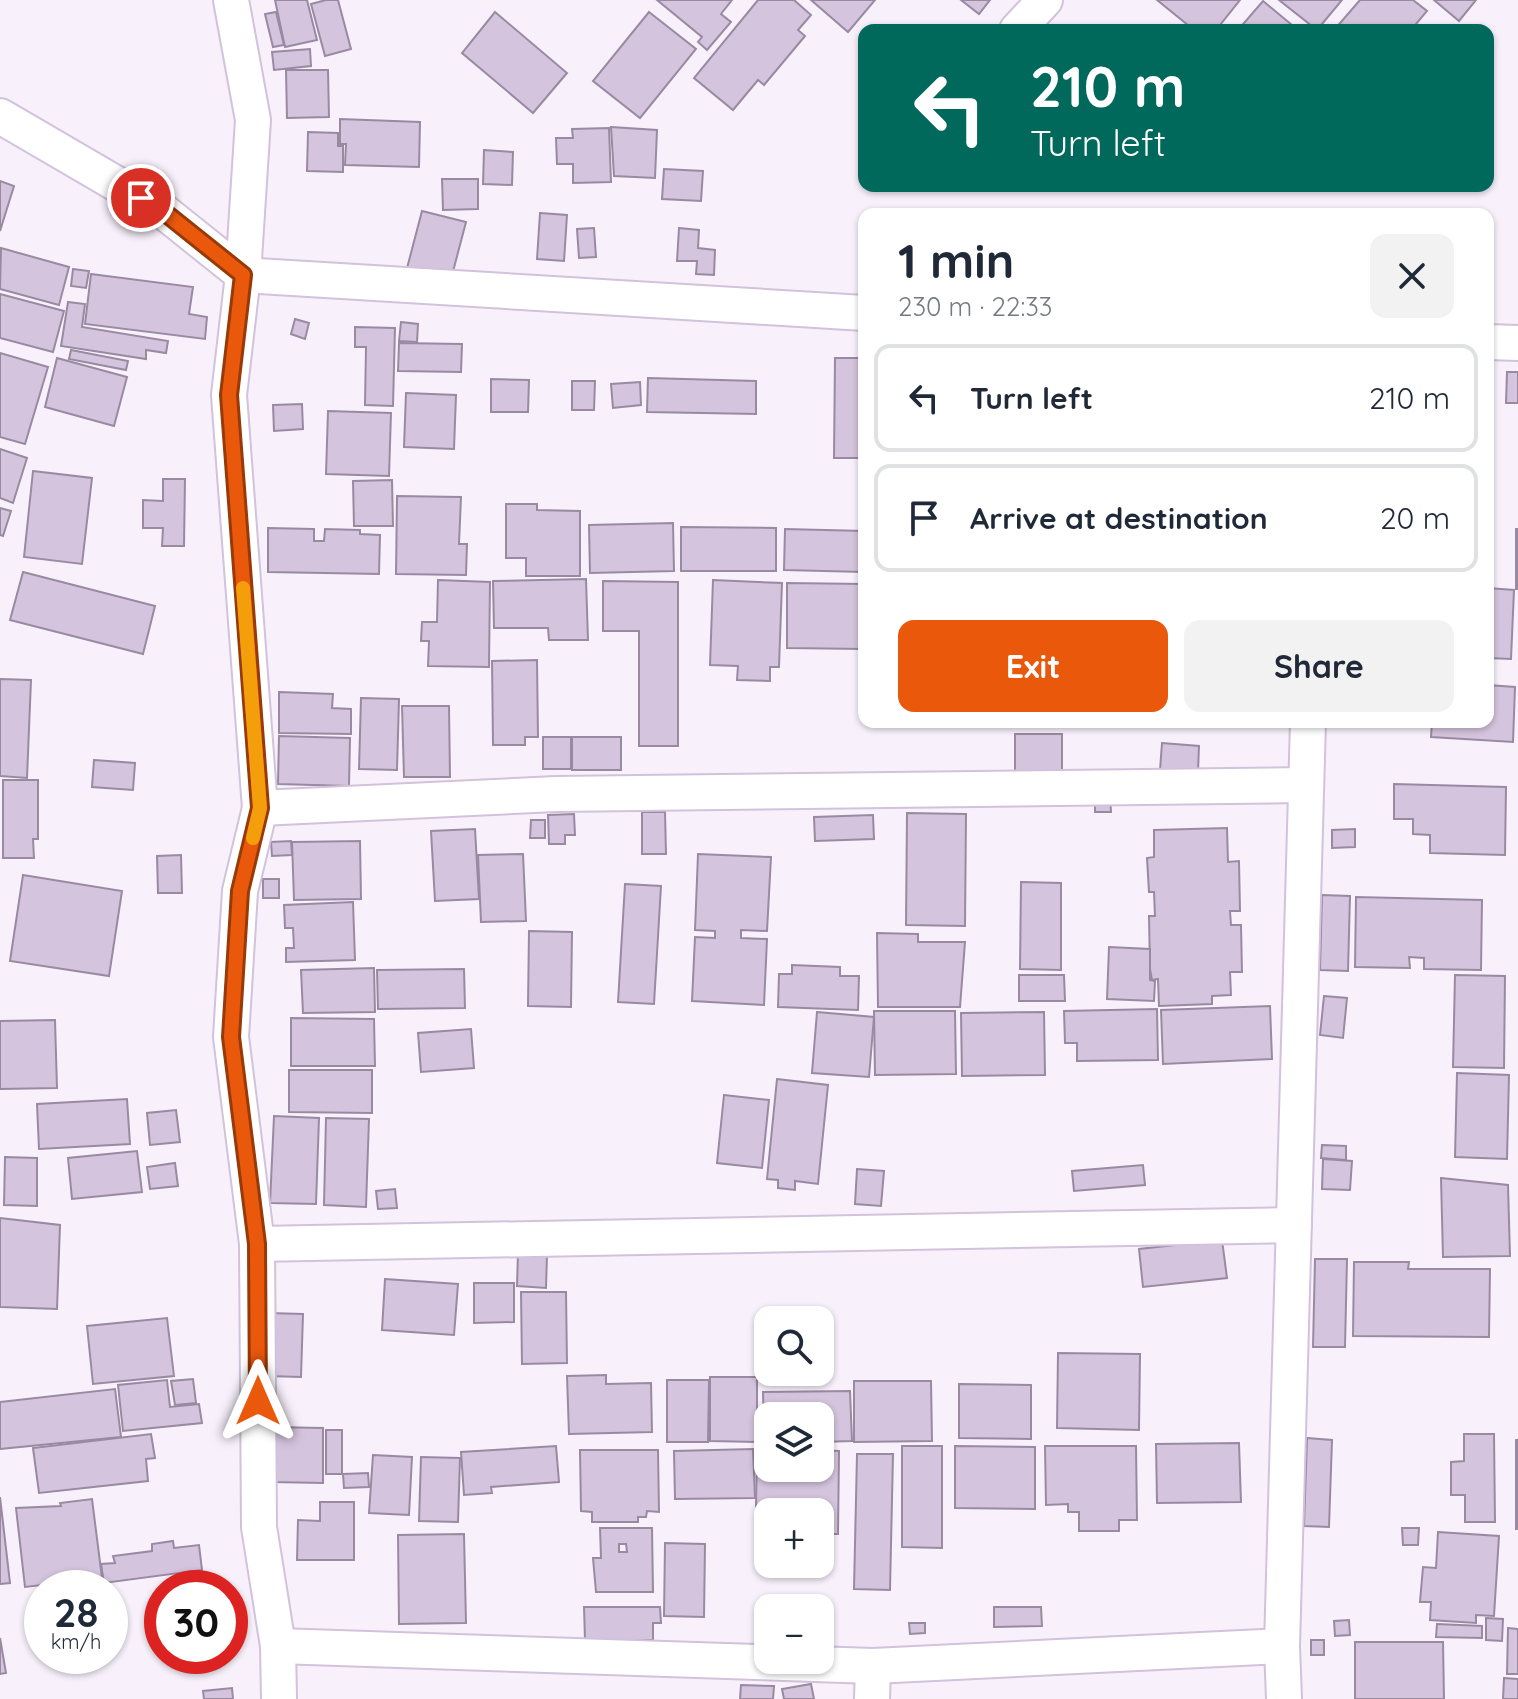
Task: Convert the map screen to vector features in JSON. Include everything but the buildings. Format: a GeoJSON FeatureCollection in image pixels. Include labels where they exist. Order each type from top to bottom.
{"type":"FeatureCollection","features":[{"type":"Feature","properties":{"kind":"street"},"geometry":{"type":"LineString","coordinates":[[231,0],[253,120],[243,275],[229,395],[260,808],[240,891],[231,1037],[257,1244],[259,1527],[278,1646],[279,1699]]}},
{"type":"Feature","properties":{"kind":"street"},"geometry":{"type":"LineString","coordinates":[[1023,24],[1045,0]]}},
{"type":"Feature","properties":{"kind":"street"},"geometry":{"type":"LineString","coordinates":[[0,116],[163,211],[243,275],[858,313]]}},
{"type":"Feature","properties":{"kind":"street"},"geometry":{"type":"LineString","coordinates":[[1494,342],[1518,343]]}},
{"type":"Feature","properties":{"kind":"street"},"geometry":{"type":"LineString","coordinates":[[1284,1699],[1282,1646],[1308,728]]}},
{"type":"Feature","properties":{"kind":"street"},"geometry":{"type":"LineString","coordinates":[[260,808],[556,794],[1305,785]]}},
{"type":"Feature","properties":{"kind":"street"},"geometry":{"type":"LineString","coordinates":[[257,1244],[1294,1225]]}},
{"type":"Feature","properties":{"kind":"street"},"geometry":{"type":"LineString","coordinates":[[278,1646],[872,1682],[1282,1646]]}},
{"type":"Feature","properties":{"kind":"slow traffic"},"geometry":{"type":"LineString","coordinates":[[243,588],[260,808],[253,838]]}},
{"type":"Feature","properties":{"kind":"route"},"geometry":{"type":"LineString","coordinates":[[141,198],[163,211],[243,275],[229,395],[260,808],[240,891],[231,1037],[257,1244],[258,1401]]}}]}
